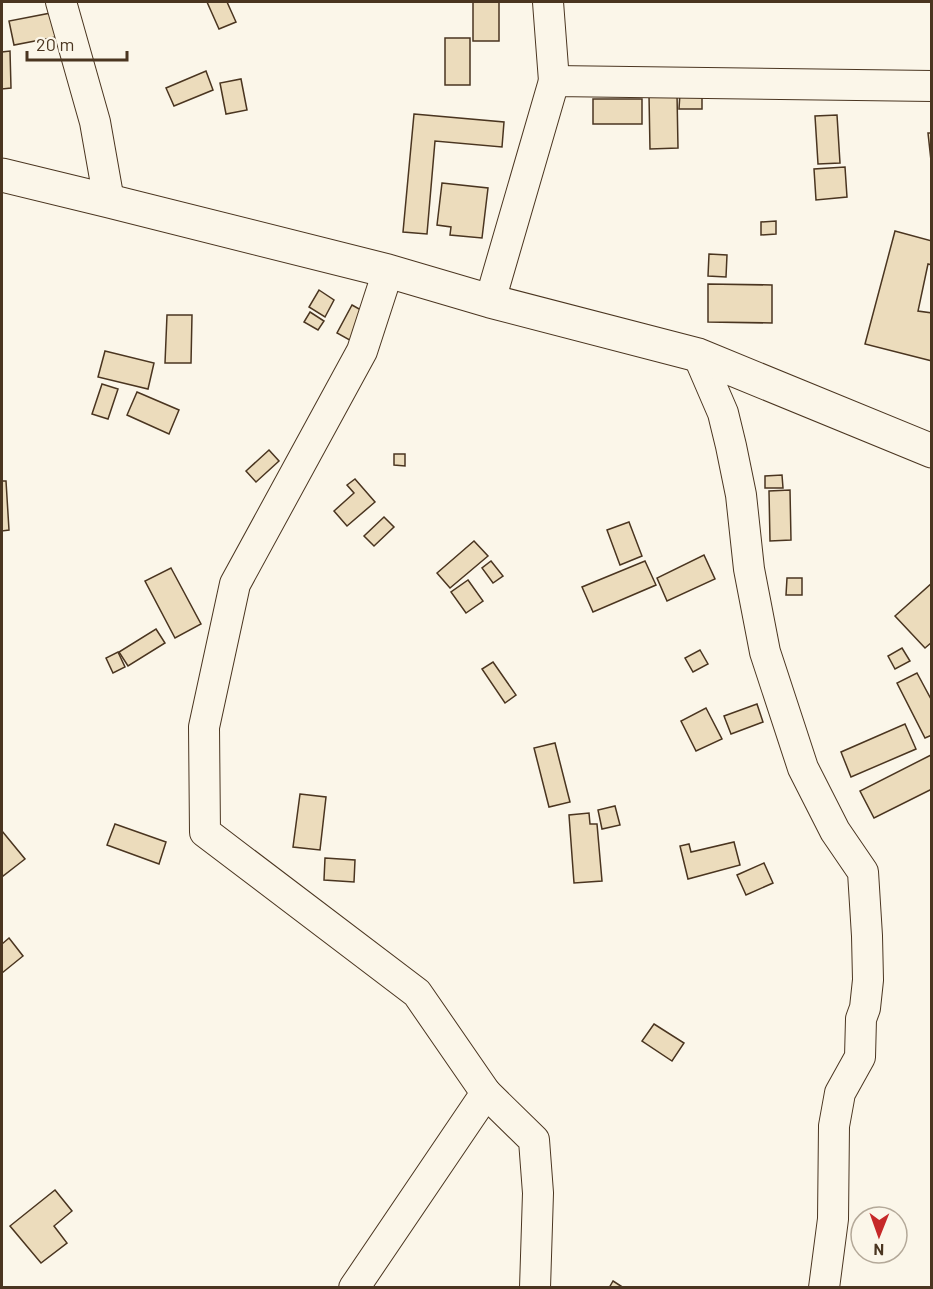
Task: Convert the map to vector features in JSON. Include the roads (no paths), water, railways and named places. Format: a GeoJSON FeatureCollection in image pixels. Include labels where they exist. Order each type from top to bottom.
{"type":"FeatureCollection","features":[{"type":"Feature","properties":{"kind":"street"},"geometry":{"type":"LineString","coordinates":[[61,2],[95,122],[109,201]]}},
{"type":"Feature","properties":{"kind":"street"},"geometry":{"type":"LineString","coordinates":[[490,301],[554,81],[548,2]]}},
{"type":"Feature","properties":{"kind":"street"},"geometry":{"type":"LineString","coordinates":[[554,81],[932,86]]}},
{"type":"Feature","properties":{"kind":"street"},"geometry":{"type":"LineString","coordinates":[[2,175],[388,271],[490,301],[698,355],[932,452]]}},
{"type":"Feature","properties":{"kind":"street"},"geometry":{"type":"LineString","coordinates":[[388,271],[362,351],[235,584],[204,727],[205,832],[417,993],[486,1092],[534,1140],[538,1193],[535,1287]]}},
{"type":"Feature","properties":{"kind":"street"},"geometry":{"type":"LineString","coordinates":[[698,355],[723,413],[731,446],[741,495],[749,569],[765,652],[803,768],[835,831],[863,872],[868,980],[865,1008],[861,1019],[860,1057],[840,1093],[834,1126],[833,1219],[824,1287]]}},
{"type":"Feature","properties":{"kind":"street"},"geometry":{"type":"LineString","coordinates":[[354,1287],[486,1092]]}}]}
